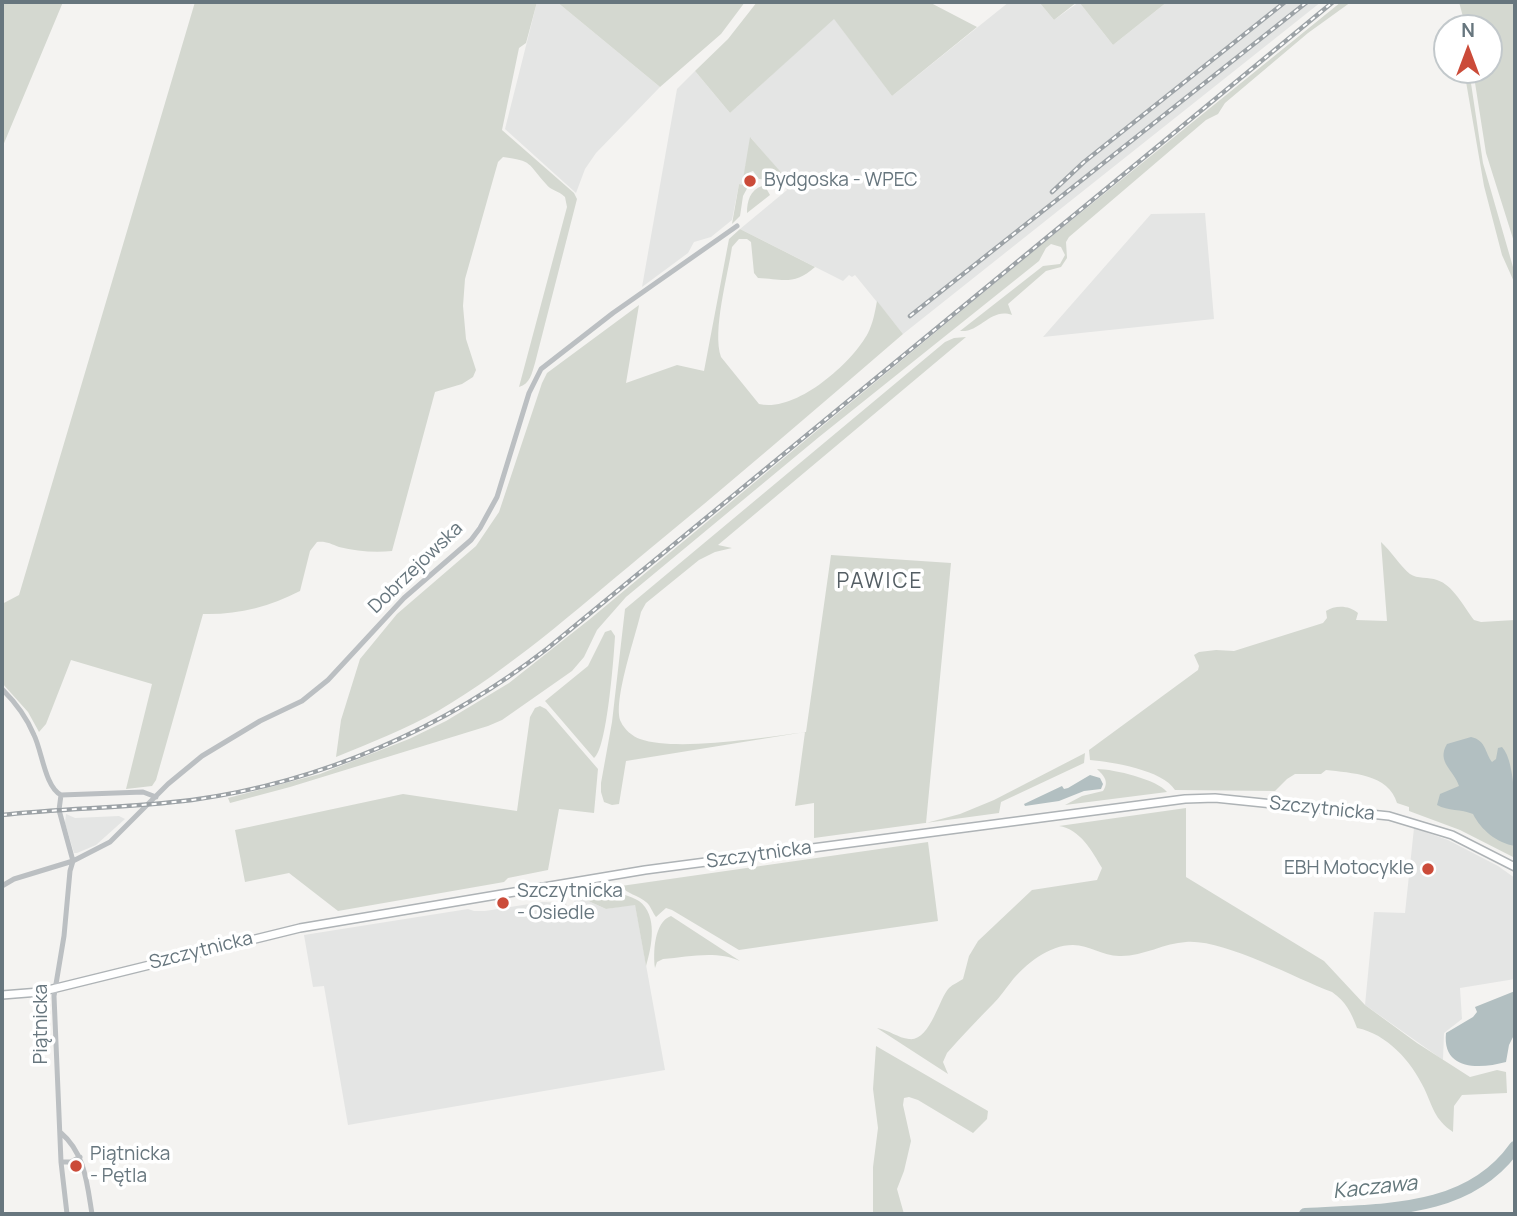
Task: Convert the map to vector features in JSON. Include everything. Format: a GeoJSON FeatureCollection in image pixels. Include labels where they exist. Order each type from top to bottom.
{"type":"FeatureCollection","features":[{"type":"Feature","properties":{"kind":"street","name":"Dobrzejowska"},"geometry":{"type":"LineString","coordinates":[[2,886],[14,879],[73,861],[118,836],[202,756],[260,721],[302,701],[328,680],[404,598],[471,540],[480,528],[497,497],[529,393],[541,369],[613,313],[737,226]]}},
{"type":"Feature","properties":{"kind":"street"},"geometry":{"type":"LineString","coordinates":[[2,689],[36,737],[52,788],[61,795],[143,792],[156,797]]}},
{"type":"Feature","properties":{"kind":"street","name":"Piątnicka"},"geometry":{"type":"LineString","coordinates":[[61,795],[59,810],[73,861],[55,989],[61,1162],[67,1214]]}},
{"type":"Feature","properties":{"kind":"street","name":"Szczytnicka"},"geometry":{"type":"LineString","coordinates":[[2,995],[55,989],[270,934],[343,920],[645,870],[1185,799],[1215,798],[1389,816],[1452,835],[1515,867]]}},
{"type":"Feature","properties":{"kind":"street"},"geometry":{"type":"LineString","coordinates":[[60,1131],[80,1157],[86,1174],[92,1214]]}},
{"type":"Feature","properties":{"kind":"street"},"geometry":{"type":"LineString","coordinates":[[61,1162],[71,1162],[80,1157]]}},
{"type":"Feature","properties":{"kind":"shaded area"},"geometry":{"type":"Polygon","coordinates":[[[2,2],[63,2],[2,148],[2,2]]]}},
{"type":"Feature","properties":{"kind":"shaded area"},"geometry":{"type":"Polygon","coordinates":[[[195,2],[537,2],[526,43],[519,48],[502,130],[574,193],[577,199],[533,371],[528,381],[519,387],[567,207],[565,197],[548,186],[529,164],[503,157],[498,162],[465,279],[463,306],[466,339],[476,370],[473,377],[462,384],[435,392],[392,551],[358,551],[317,542],[310,551],[300,591],[253,609],[203,614],[156,780],[152,786],[126,789],[152,684],[71,660],[46,724],[39,732],[28,712],[2,683],[2,604],[19,595],[195,2]]]}},
{"type":"Feature","properties":{"kind":"shaded area"},"geometry":{"type":"Polygon","coordinates":[[[537,2],[557,2],[660,87],[596,153],[585,169],[576,193],[505,129],[537,2]]]}},
{"type":"Feature","properties":{"kind":"shaded area"},"geometry":{"type":"Polygon","coordinates":[[[557,2],[745,2],[721,34],[660,87],[557,2]]]}},
{"type":"Feature","properties":{"kind":"shaded area"},"geometry":{"type":"Polygon","coordinates":[[[757,2],[929,2],[977,27],[892,96],[834,19],[730,113],[695,71],[728,39],[757,2]]]}},
{"type":"Feature","properties":{"kind":"shaded area"},"geometry":{"type":"Polygon","coordinates":[[[1009,2],[1039,2],[1054,20],[1079,2],[1113,45],[1167,2],[1321,2],[903,334],[855,275],[849,275],[843,281],[740,229],[787,190],[781,182],[785,178],[751,138],[732,220],[711,237],[694,242],[688,253],[642,287],[677,89],[695,71],[730,113],[834,18],[892,96],[1009,2]]]}},
{"type":"Feature","properties":{"kind":"shaded area"},"geometry":{"type":"Polygon","coordinates":[[[1039,2],[1077,2],[1054,20],[1039,2]]]}},
{"type":"Feature","properties":{"kind":"shaded area"},"geometry":{"type":"Polygon","coordinates":[[[1079,2],[1167,2],[1113,45],[1079,2]]]}},
{"type":"Feature","properties":{"kind":"shaded area"},"geometry":{"type":"Polygon","coordinates":[[[1341,2],[1351,2],[1308,33],[1225,103],[1218,114],[1206,120],[1069,237],[1066,242],[1067,258],[1061,267],[1046,271],[1008,304],[1012,315],[998,314],[974,328],[960,331],[1043,266],[1060,264],[1065,255],[1061,247],[1051,244],[1046,248],[1039,261],[819,437],[626,597],[597,630],[584,657],[572,671],[502,720],[488,726],[230,803],[228,798],[320,774],[409,739],[446,721],[509,683],[590,619],[1031,253],[1341,2]]]}},
{"type":"Feature","properties":{"kind":"shaded area"},"geometry":{"type":"Polygon","coordinates":[[[1459,2],[1515,2],[1515,245],[1486,153],[1475,84],[1503,84],[1503,14],[1462,14],[1459,2]]]}},
{"type":"Feature","properties":{"kind":"shaded area"},"geometry":{"type":"Polygon","coordinates":[[[1466,84],[1471,84],[1483,163],[1515,274],[1515,284],[1502,255],[1484,186],[1466,84]]]}},
{"type":"Feature","properties":{"kind":"shaded area"},"geometry":{"type":"Polygon","coordinates":[[[750,137],[786,178],[781,182],[784,186],[782,187],[770,180],[759,179],[753,171],[748,173],[750,183],[743,196],[740,216],[732,224],[739,184],[742,185],[750,137]]]}},
{"type":"Feature","properties":{"kind":"shaded area"},"geometry":{"type":"Polygon","coordinates":[[[762,186],[770,195],[747,213],[750,196],[762,186]]]}},
{"type":"Feature","properties":{"kind":"shaded area"},"geometry":{"type":"Polygon","coordinates":[[[1205,213],[1214,319],[1043,337],[1151,214],[1205,213]]]}},
{"type":"Feature","properties":{"kind":"shaded area"},"geometry":{"type":"Polygon","coordinates":[[[740,229],[815,267],[794,279],[758,278],[754,273],[751,242],[739,239],[732,247],[719,318],[719,346],[721,357],[759,404],[774,405],[789,401],[806,393],[836,371],[868,333],[877,301],[903,334],[517,658],[438,711],[401,730],[336,757],[341,720],[360,659],[397,614],[476,546],[499,512],[547,373],[639,305],[626,383],[677,365],[704,371],[729,239],[740,229]]]}},
{"type":"Feature","properties":{"kind":"shaded area"},"geometry":{"type":"Polygon","coordinates":[[[966,337],[718,545],[732,548],[699,560],[646,603],[641,612],[626,668],[619,713],[621,722],[632,735],[656,743],[698,744],[801,733],[626,761],[619,804],[604,802],[601,783],[612,722],[625,609],[945,342],[966,337]]]}},
{"type":"Feature","properties":{"kind":"shaded area"},"geometry":{"type":"Polygon","coordinates":[[[1381,542],[1410,574],[1437,580],[1448,587],[1474,620],[1515,620],[1515,858],[1460,830],[1409,811],[1409,807],[1397,803],[1386,786],[1357,774],[1326,770],[1321,774],[1295,774],[1275,791],[1175,790],[1169,783],[1149,772],[1090,760],[1089,750],[1198,670],[1194,655],[1199,652],[1234,651],[1323,623],[1327,618],[1326,611],[1338,607],[1354,610],[1358,613],[1356,620],[1387,621],[1381,542]]]}},
{"type":"Feature","properties":{"kind":"shaded area"},"geometry":{"type":"Polygon","coordinates":[[[831,555],[951,563],[926,823],[814,838],[814,803],[795,806],[831,555]]]}},
{"type":"Feature","properties":{"kind":"shaded area"},"geometry":{"type":"Polygon","coordinates":[[[611,630],[615,636],[609,701],[603,738],[594,758],[545,701],[588,666],[605,632],[611,630]]]}},
{"type":"Feature","properties":{"kind":"shaded area"},"geometry":{"type":"Polygon","coordinates":[[[540,706],[546,709],[598,769],[594,813],[559,809],[548,870],[508,878],[504,882],[338,911],[289,873],[245,882],[235,830],[403,794],[517,811],[530,717],[535,708],[540,706]]]}},
{"type":"Feature","properties":{"kind":"shaded area"},"geometry":{"type":"Polygon","coordinates":[[[1471,737],[1480,741],[1492,762],[1496,759],[1498,748],[1502,747],[1507,755],[1513,779],[1515,846],[1490,835],[1473,814],[1437,805],[1440,794],[1459,786],[1445,761],[1444,750],[1447,744],[1471,737]]]}},
{"type":"Feature","properties":{"kind":"shaded area"},"geometry":{"type":"Polygon","coordinates":[[[1085,753],[1084,763],[1001,802],[999,813],[927,823],[960,814],[994,800],[1085,753]]]}},
{"type":"Feature","properties":{"kind":"shaded area"},"geometry":{"type":"Polygon","coordinates":[[[1097,769],[1135,776],[1155,783],[1167,792],[1065,805],[1082,796],[1103,791],[1106,781],[1097,769]]]}},
{"type":"Feature","properties":{"kind":"shaded area"},"geometry":{"type":"Polygon","coordinates":[[[1090,775],[1100,778],[1103,784],[1101,789],[1084,791],[1059,801],[1024,804],[1062,786],[1064,789],[1068,788],[1090,775]]]}},
{"type":"Feature","properties":{"kind":"shaded area"},"geometry":{"type":"Polygon","coordinates":[[[1186,808],[1186,877],[1324,961],[1365,1005],[1470,1077],[1497,1070],[1506,1072],[1507,1093],[1462,1095],[1454,1106],[1453,1132],[1438,1117],[1419,1078],[1405,1059],[1378,1036],[1357,1028],[1348,1008],[1332,992],[1239,953],[1202,943],[1178,943],[1128,956],[1113,956],[1073,945],[1047,952],[1030,962],[1017,975],[947,1053],[943,1062],[948,1074],[877,1028],[909,1039],[923,1034],[945,993],[963,979],[969,956],[978,941],[1032,890],[1097,880],[1102,868],[1090,848],[1073,831],[1059,826],[1186,808]]]}},
{"type":"Feature","properties":{"kind":"shaded area"},"geometry":{"type":"Polygon","coordinates":[[[66,814],[75,818],[119,816],[125,819],[96,845],[74,853],[65,823],[66,814]]]}},
{"type":"Feature","properties":{"kind":"shaded area"},"geometry":{"type":"Polygon","coordinates":[[[1414,828],[1448,840],[1515,878],[1515,979],[1460,988],[1462,1019],[1444,1033],[1443,1060],[1365,1005],[1374,912],[1405,913],[1414,828]]]}},
{"type":"Feature","properties":{"kind":"shaded area"},"geometry":{"type":"Polygon","coordinates":[[[928,842],[938,921],[739,950],[672,910],[666,908],[656,917],[646,902],[621,886],[928,842]]]}},
{"type":"Feature","properties":{"kind":"shaded area"},"geometry":{"type":"Polygon","coordinates":[[[608,888],[639,901],[649,914],[652,931],[646,966],[635,905],[606,909],[573,894],[608,888]]]}},
{"type":"Feature","properties":{"kind":"shaded area"},"geometry":{"type":"Polygon","coordinates":[[[573,894],[606,909],[635,904],[665,1070],[348,1125],[324,986],[313,987],[304,935],[468,909],[485,911],[542,902],[575,905],[573,894]]]}},
{"type":"Feature","properties":{"kind":"shaded area"},"geometry":{"type":"Polygon","coordinates":[[[671,916],[740,961],[712,955],[692,956],[663,959],[657,962],[655,968],[654,954],[658,931],[665,919],[671,916]]]}},
{"type":"Feature","properties":{"kind":"shaded area"},"geometry":{"type":"Polygon","coordinates":[[[1515,991],[1515,1033],[1509,1045],[1506,1062],[1475,1066],[1456,1061],[1446,1045],[1446,1033],[1473,1017],[1477,1012],[1475,1007],[1515,991]]]}},
{"type":"Feature","properties":{"kind":"shaded area"},"geometry":{"type":"Polygon","coordinates":[[[876,1046],[988,1111],[987,1119],[973,1133],[918,1100],[904,1098],[903,1105],[911,1141],[897,1189],[904,1214],[873,1214],[873,1167],[878,1128],[873,1089],[876,1046]]]}},
{"type":"Feature","properties":{"kind":"waterway","name":"Kaczawa"},"geometry":{"type":"LineString","coordinates":[[1305,1214],[1392,1209],[1447,1197],[1472,1185],[1495,1169],[1515,1147]]}},
{"type":"Feature","properties":{"kind":"railway"},"geometry":{"type":"LineString","coordinates":[[1052,192],[1084,162],[1285,2]]}},
{"type":"Feature","properties":{"kind":"railway"},"geometry":{"type":"LineString","coordinates":[[910,316],[1307,2]]}},
{"type":"Feature","properties":{"kind":"railway"},"geometry":{"type":"LineString","coordinates":[[2,815],[168,803],[240,792],[335,765],[424,727],[467,703],[548,648],[1333,2]]}},
{"type":"Feature","properties":{"kind":"place","name":"Bydgoska - WPEC"},"geometry":{"type":"Point","coordinates":[750,181]}},
{"type":"Feature","properties":{"kind":"place","name":"EBH Motocykle"},"geometry":{"type":"Point","coordinates":[1428,869]}},
{"type":"Feature","properties":{"kind":"place","name":"Szczytnicka - Osiedle"},"geometry":{"type":"Point","coordinates":[503,903]}},
{"type":"Feature","properties":{"kind":"place","name":"Piątnicka - Pętla"},"geometry":{"type":"Point","coordinates":[76,1166]}},
{"type":"Feature","properties":{"kind":"district","name":"PAWICE"},"geometry":{"type":"Point","coordinates":[880,582]}}]}
